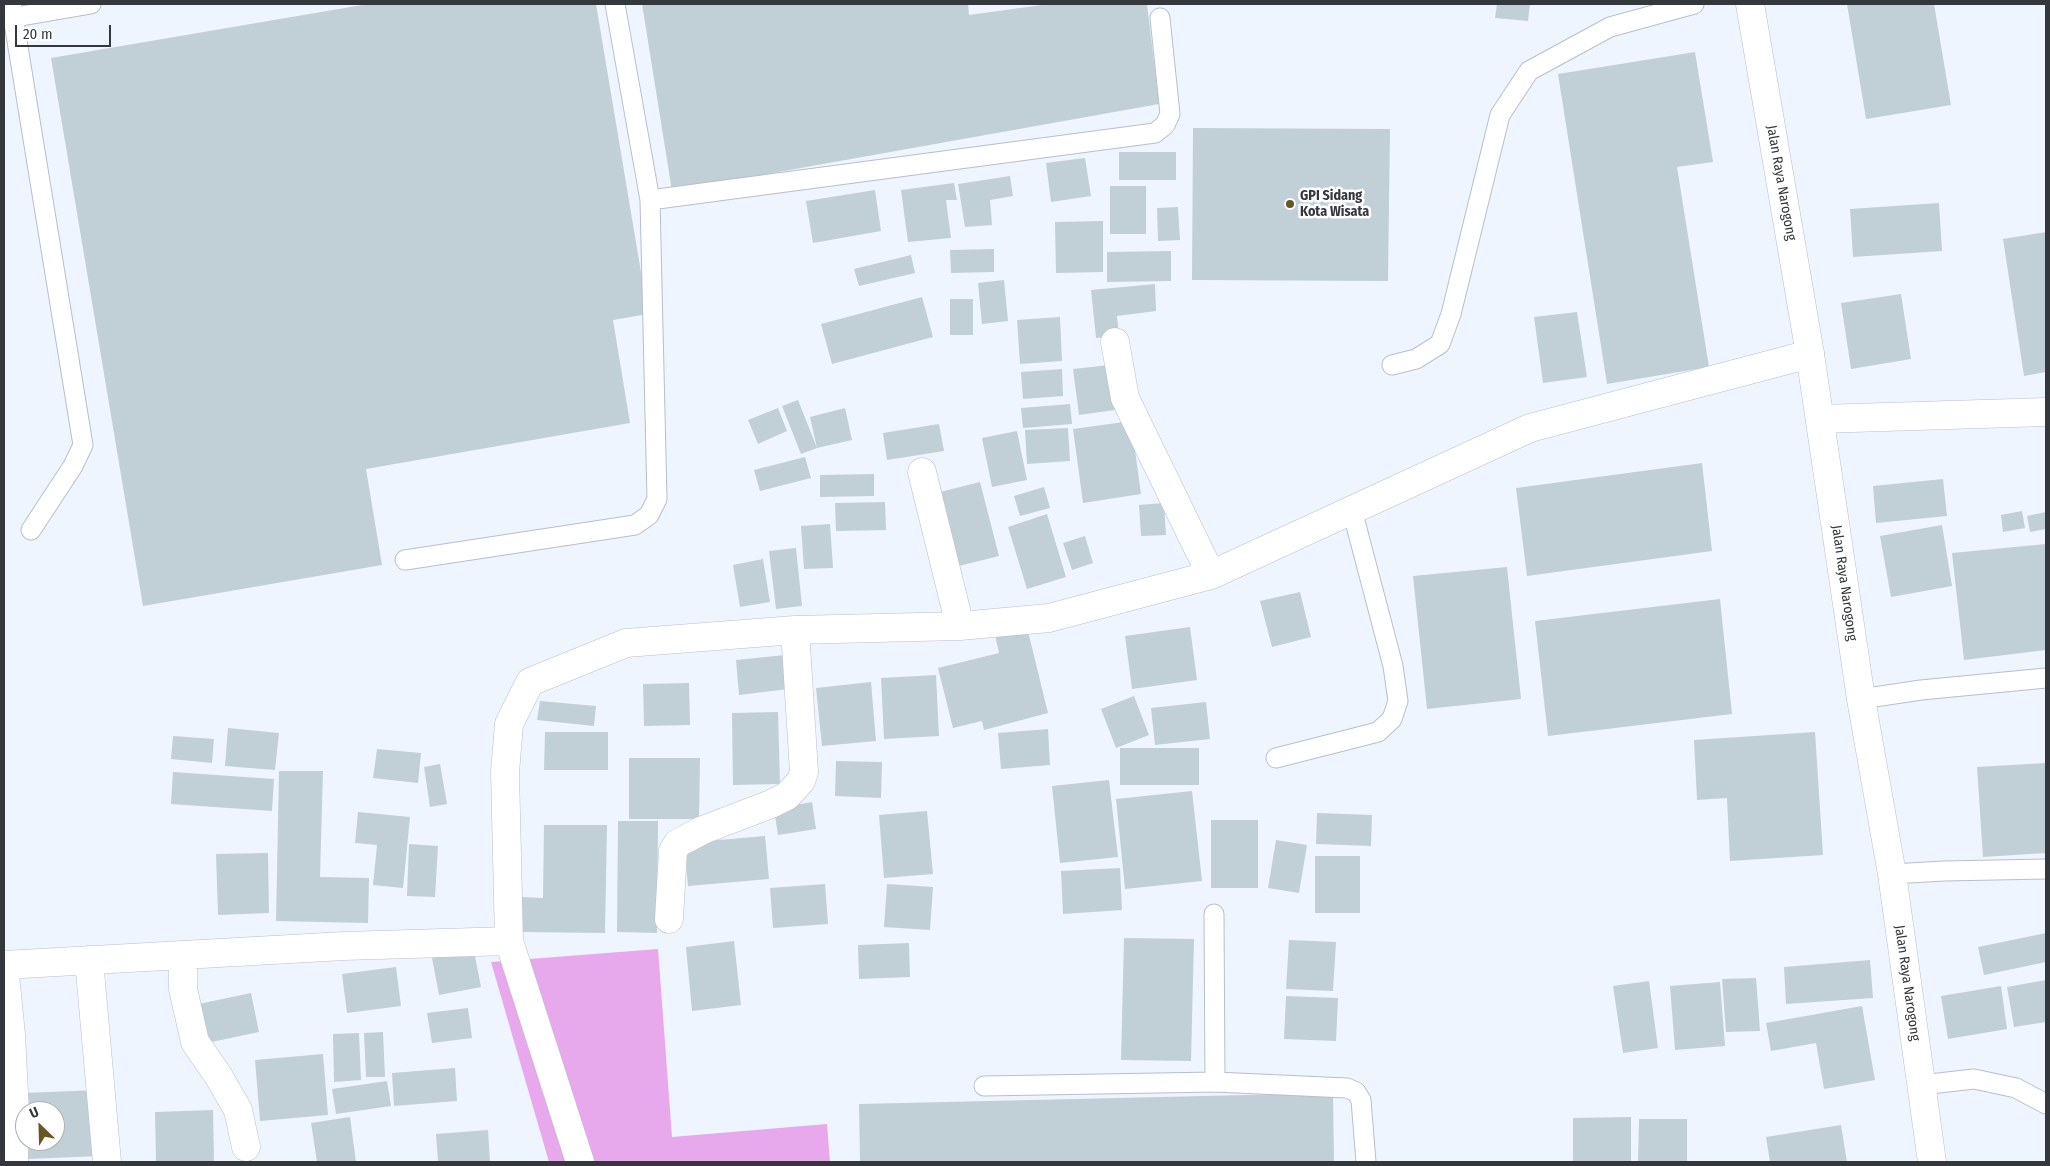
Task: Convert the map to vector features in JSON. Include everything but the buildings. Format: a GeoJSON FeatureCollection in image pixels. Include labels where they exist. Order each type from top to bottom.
{"type":"FeatureCollection","features":[{"type":"Feature","properties":{"kind":"street","name":"Jalan Raya Narogong"},"geometry":{"type":"LineString","coordinates":[[1750,4],[1810,354],[1861,699],[1892,874],[1932,1162]]}},
{"type":"Feature","properties":{"kind":"street"},"geometry":{"type":"LineString","coordinates":[[1115,342],[1125,398],[1211,576]]}},
{"type":"Feature","properties":{"kind":"street"},"geometry":{"type":"LineString","coordinates":[[580,1162],[509,941],[505,772],[509,724],[530,682],[626,644],[795,630],[960,626],[1049,618],[1211,576],[1530,428],[1810,354]]}},
{"type":"Feature","properties":{"kind":"street"},"geometry":{"type":"LineString","coordinates":[[1820,419],[2046,412]]}},
{"type":"Feature","properties":{"kind":"street"},"geometry":{"type":"LineString","coordinates":[[922,472],[960,626]]}},
{"type":"Feature","properties":{"kind":"street"},"geometry":{"type":"LineString","coordinates":[[669,918],[673,851],[678,843],[703,830],[772,804],[787,796],[801,781],[804,772],[795,630]]}},
{"type":"Feature","properties":{"kind":"street"},"geometry":{"type":"LineString","coordinates":[[14,1162],[15,1112],[11,1035],[4,965],[344,946],[509,941]]}},
{"type":"Feature","properties":{"kind":"street"},"geometry":{"type":"LineString","coordinates":[[183,956],[183,989],[195,1042],[219,1077],[238,1110],[246,1147]]}},
{"type":"Feature","properties":{"kind":"street"},"geometry":{"type":"LineString","coordinates":[[89,960],[107,1162]]}},
{"type":"Feature","properties":{"kind":"lane"},"geometry":{"type":"LineString","coordinates":[[31,530],[84,445],[9,13],[91,4]]}},
{"type":"Feature","properties":{"kind":"lane"},"geometry":{"type":"LineString","coordinates":[[405,560],[634,525],[649,515],[657,499],[650,200],[615,4]]}},
{"type":"Feature","properties":{"kind":"lane"},"geometry":{"type":"LineString","coordinates":[[1392,365],[1416,359],[1440,344],[1451,314],[1500,115],[1529,71],[1610,27],[1694,4]]}},
{"type":"Feature","properties":{"kind":"lane"},"geometry":{"type":"LineString","coordinates":[[650,200],[1155,133],[1166,125],[1170,114],[1160,18]]}},
{"type":"Feature","properties":{"kind":"lane"},"geometry":{"type":"LineString","coordinates":[[1276,758],[1378,732],[1392,719],[1398,701],[1393,666],[1352,510]]}},
{"type":"Feature","properties":{"kind":"lane"},"geometry":{"type":"LineString","coordinates":[[1861,699],[1921,690],[2046,678]]}},
{"type":"Feature","properties":{"kind":"lane"},"geometry":{"type":"LineString","coordinates":[[1892,874],[1944,870],[2046,869]]}},
{"type":"Feature","properties":{"kind":"lane"},"geometry":{"type":"LineString","coordinates":[[1214,914],[1215,1082]]}},
{"type":"Feature","properties":{"kind":"lane"},"geometry":{"type":"LineString","coordinates":[[1921,1085],[1974,1079],[2016,1088],[2046,1104]]}},
{"type":"Feature","properties":{"kind":"lane"},"geometry":{"type":"LineString","coordinates":[[984,1086],[1215,1082],[1347,1088],[1356,1092],[1361,1100],[1366,1162]]}},
{"type":"Feature","properties":{"kind":"shaded area"},"geometry":{"type":"Polygon","coordinates":[[[658,949],[672,1137],[827,1124],[830,1162],[549,1162],[491,962],[658,949]]]}},
{"type":"Feature","properties":{"kind":"place","name":"GPI Sidang Kota Wisata"},"geometry":{"type":"Point","coordinates":[1290,204]}}]}
